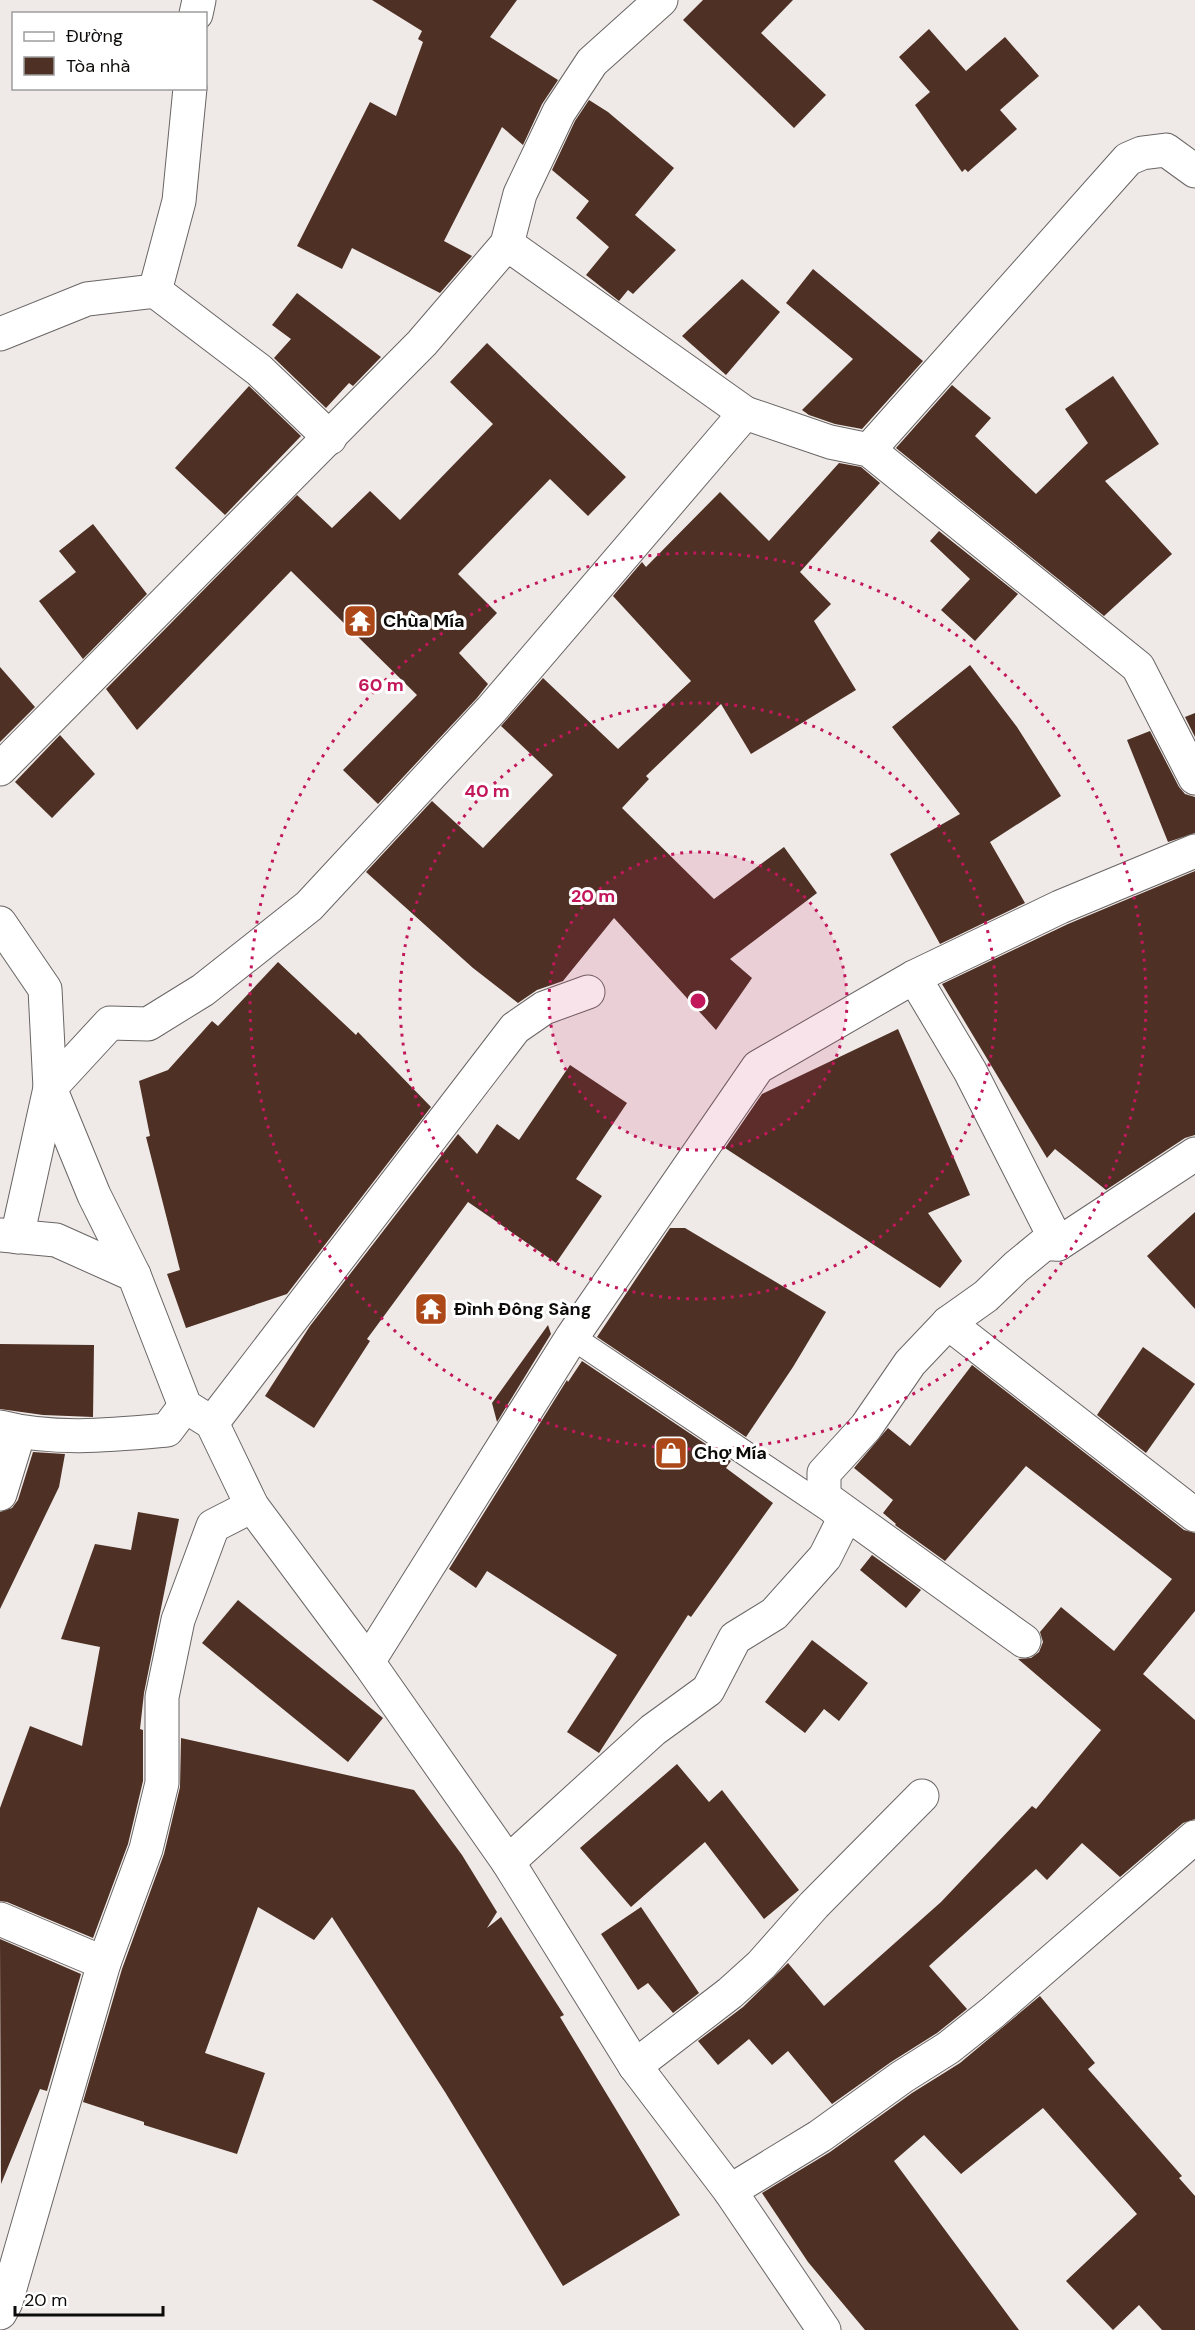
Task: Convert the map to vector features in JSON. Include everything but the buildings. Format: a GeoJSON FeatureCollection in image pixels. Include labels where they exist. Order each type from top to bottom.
{"type":"FeatureCollection","features":[{"type":"Feature","properties":{"kind":"street"},"geometry":{"type":"LineString","coordinates":[[0,769],[422,343],[507,244],[520,194],[559,112],[592,62],[661,0]]}},
{"type":"Feature","properties":{"kind":"street"},"geometry":{"type":"LineString","coordinates":[[155,291],[179,201],[190,90]]}},
{"type":"Feature","properties":{"kind":"street"},"geometry":{"type":"LineString","coordinates":[[869,450],[1128,159],[1142,153],[1166,150],[1195,171]]}},
{"type":"Feature","properties":{"kind":"street"},"geometry":{"type":"LineString","coordinates":[[507,244],[745,413],[830,441],[869,450],[1138,667],[1195,778]]}},
{"type":"Feature","properties":{"kind":"street"},"geometry":{"type":"LineString","coordinates":[[0,334],[87,300],[155,291],[259,370],[330,438]]}},
{"type":"Feature","properties":{"kind":"street"},"geometry":{"type":"LineString","coordinates":[[50,1088],[110,1023],[148,1024],[203,990],[309,906],[491,710],[745,413]]}},
{"type":"Feature","properties":{"kind":"street"},"geometry":{"type":"LineString","coordinates":[[368,1662],[572,1338],[758,1067],[914,977],[1060,907],[1195,851]]}},
{"type":"Feature","properties":{"kind":"street"},"geometry":{"type":"LineString","coordinates":[[0,923],[45,989],[50,1088],[8,1236],[56,1240],[134,1275]]}},
{"type":"Feature","properties":{"kind":"street"},"geometry":{"type":"LineString","coordinates":[[914,977],[970,1071],[1058,1244]]}},
{"type":"Feature","properties":{"kind":"street"},"geometry":{"type":"LineString","coordinates":[[212,1423],[515,1028],[544,1008],[588,992]]}},
{"type":"Feature","properties":{"kind":"street"},"geometry":{"type":"LineString","coordinates":[[50,1088],[94,1195],[134,1275],[184,1406],[212,1423],[252,1506],[368,1662],[508,1862],[634,2066],[730,2191],[824,2330]]}},
{"type":"Feature","properties":{"kind":"street"},"geometry":{"type":"LineString","coordinates":[[1024,1641],[837,1511],[824,1496],[824,1473],[866,1427],[910,1363],[948,1323],[986,1296],[1044,1244],[1058,1244],[1195,1154]]}},
{"type":"Feature","properties":{"kind":"street"},"geometry":{"type":"LineString","coordinates":[[948,1323],[1195,1515]]}},
{"type":"Feature","properties":{"kind":"street"},"geometry":{"type":"LineString","coordinates":[[0,1494],[9,1429],[71,1436],[167,1430],[184,1406]]}},
{"type":"Feature","properties":{"kind":"street"},"geometry":{"type":"LineString","coordinates":[[2,2304],[104,1963],[146,1849],[162,1783],[162,1697],[178,1620],[213,1526],[252,1506]]}},
{"type":"Feature","properties":{"kind":"street"},"geometry":{"type":"LineString","coordinates":[[508,1862],[653,1730],[708,1690],[735,1638],[774,1614],[825,1557],[837,1511]]}},
{"type":"Feature","properties":{"kind":"street"},"geometry":{"type":"LineString","coordinates":[[634,2066],[730,1994],[761,1965],[814,1905],[922,1796]]}},
{"type":"Feature","properties":{"kind":"street"},"geometry":{"type":"LineString","coordinates":[[730,2191],[819,2136],[902,2077],[948,2048],[1000,2006],[1195,1837]]}},
{"type":"Feature","properties":{"kind":"street"},"geometry":{"type":"LineString","coordinates":[[0,1919],[104,1963]]}},
{"type":"Feature","properties":{"kind":"lane"},"geometry":{"type":"LineString","coordinates":[[572,1338],[837,1511]]}},
{"type":"Feature","properties":{"kind":"place","name":"Chùa Mía"},"geometry":{"type":"Point","coordinates":[360,621]}},
{"type":"Feature","properties":{"kind":"place","name":"Đình Đông Sàng"},"geometry":{"type":"Point","coordinates":[431,1309]}},
{"type":"Feature","properties":{"kind":"place","name":"Chợ Mía"},"geometry":{"type":"Point","coordinates":[671,1453]}}]}
